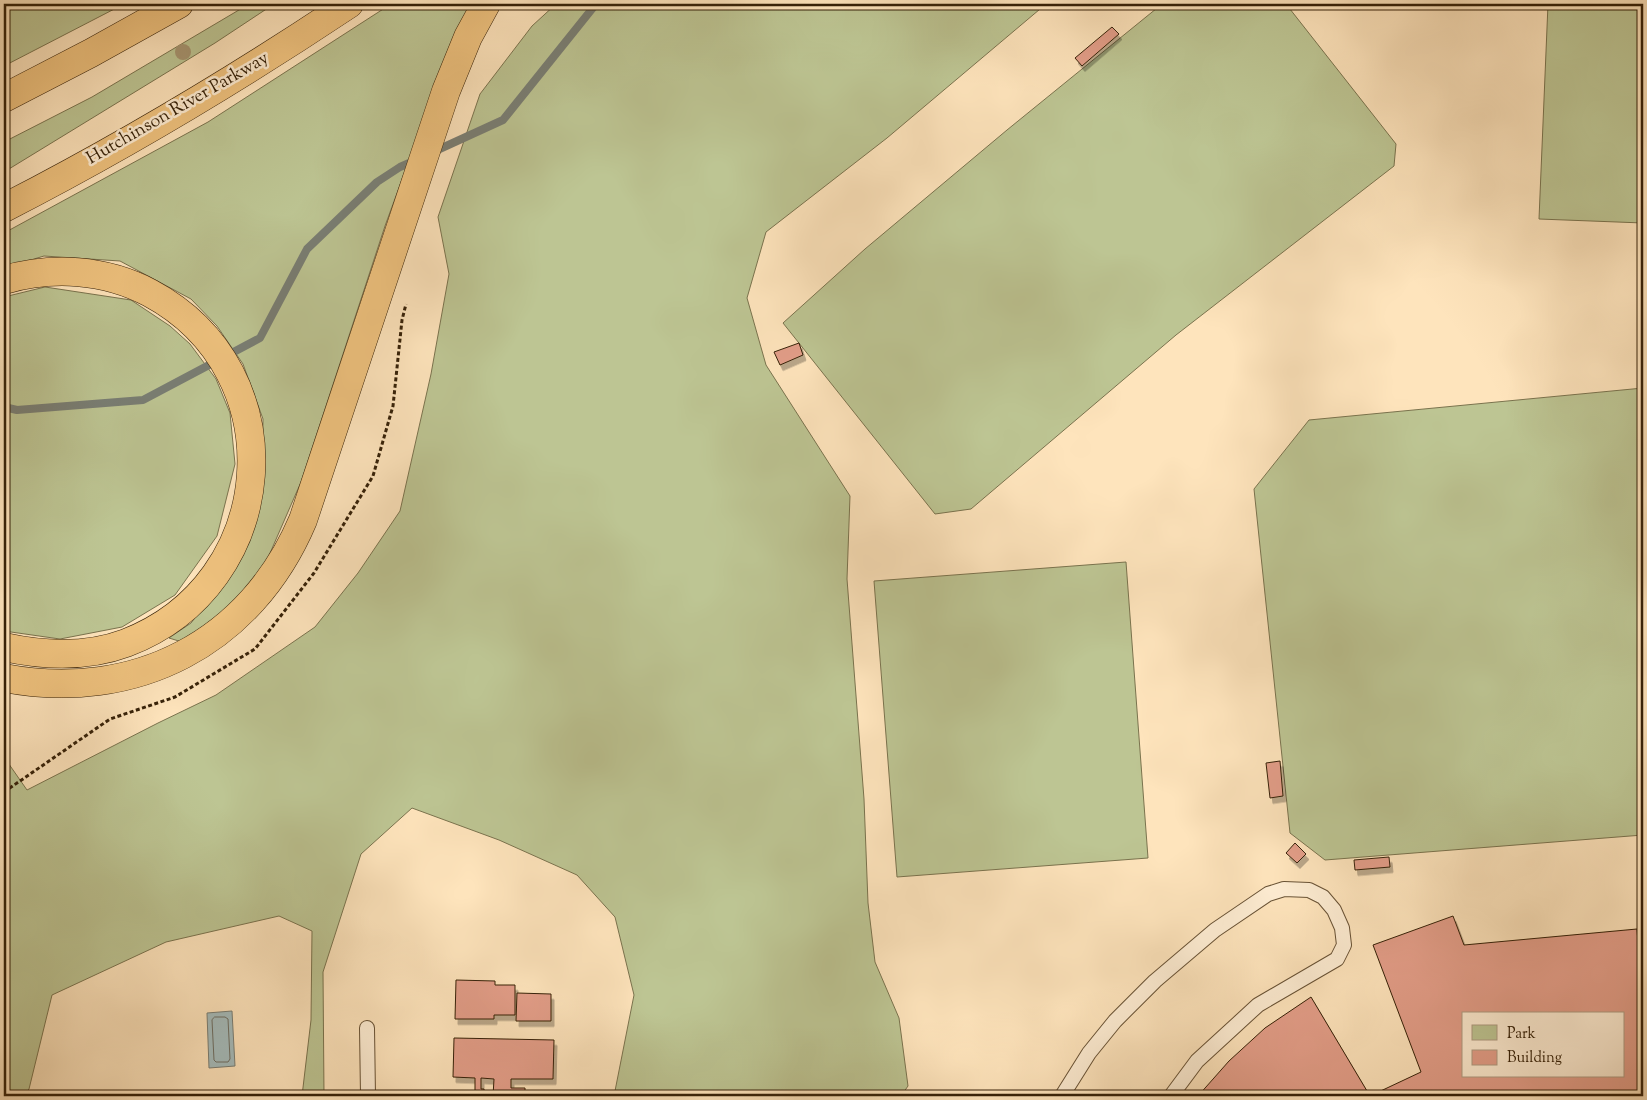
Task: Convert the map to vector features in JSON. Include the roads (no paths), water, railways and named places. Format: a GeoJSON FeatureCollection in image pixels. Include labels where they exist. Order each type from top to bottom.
{"type":"FeatureCollection","features":[{"type":"Feature","properties":{"kind":"highway"},"geometry":{"type":"LineString","coordinates":[[4,98],[179,4]]}},
{"type":"Feature","properties":{"kind":"highway","name":"Hutchinson River Parkway"},"geometry":{"type":"LineString","coordinates":[[4,208],[66,175],[229,81],[349,4]]}},
{"type":"Feature","properties":{"kind":"highway"},"geometry":{"type":"LineString","coordinates":[[4,678],[35,683],[82,683],[126,677],[167,663],[206,641],[241,613],[283,560],[303,520],[446,91],[468,37],[486,4]]}},
{"type":"Feature","properties":{"kind":"highway"},"geometry":{"type":"LineString","coordinates":[[4,280],[36,273],[96,274],[136,286],[180,313],[203,332],[230,369],[244,404],[251,440],[249,492],[246,510],[225,559],[193,600],[164,624],[126,643],[109,648],[90,652],[55,655],[4,647]]}},
{"type":"Feature","properties":{"kind":"lane"},"geometry":{"type":"LineString","coordinates":[[1062,1096],[1089,1053],[1115,1021],[1155,981],[1215,930],[1268,894],[1284,889],[1309,890],[1323,897],[1334,910],[1342,928],[1344,945],[1337,959],[1258,1005],[1197,1061],[1171,1096]]}},
{"type":"Feature","properties":{"kind":"lane"},"geometry":{"type":"LineString","coordinates":[[367,1028],[368,1096]]}},
{"type":"Feature","properties":{"kind":"water"},"geometry":{"type":"Polygon","coordinates":[[[232,1011],[235,1066],[209,1068],[207,1013],[232,1011]]]}},
{"type":"Feature","properties":{"kind":"waterway"},"geometry":{"type":"LineString","coordinates":[[433,152],[503,120],[596,4]]}},
{"type":"Feature","properties":{"kind":"waterway"},"geometry":{"type":"LineString","coordinates":[[4,407],[17,410],[143,400],[260,338],[307,249],[377,182],[400,167],[416,160]]}}]}
